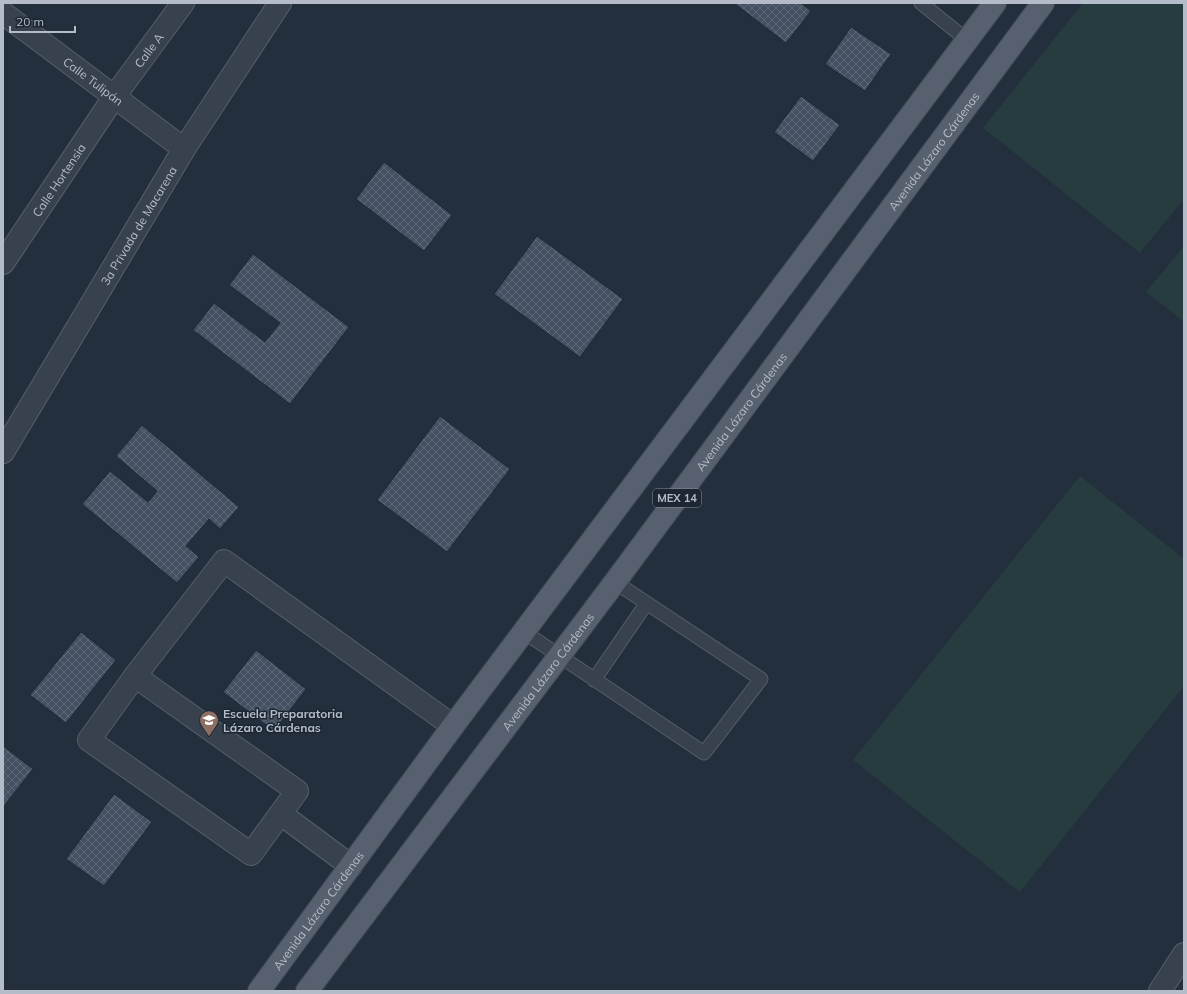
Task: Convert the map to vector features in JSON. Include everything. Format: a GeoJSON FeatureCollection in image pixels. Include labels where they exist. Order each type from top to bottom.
{"type":"FeatureCollection","features":[{"type":"Feature","properties":{"kind":"main road","name":"Avenida Lázaro Cárdenas"},"geometry":{"type":"LineString","coordinates":[[259,991],[453,726],[995,3]]}},
{"type":"Feature","properties":{"kind":"main road","name":"Avenida Lázaro Cárdenas"},"geometry":{"type":"LineString","coordinates":[[307,991],[615,582],[1043,3]]}},
{"type":"Feature","properties":{"kind":"street","name":"Calle A"},"geometry":{"type":"LineString","coordinates":[[114,97],[183,3]]}},
{"type":"Feature","properties":{"kind":"street","name":"3a Privada de Macarena"},"geometry":{"type":"LineString","coordinates":[[3,452],[184,149],[280,3]]}},
{"type":"Feature","properties":{"kind":"street","name":"Calle Tulipán"},"geometry":{"type":"LineString","coordinates":[[3,13],[184,149]]}},
{"type":"Feature","properties":{"kind":"street","name":"Calle Hortensia"},"geometry":{"type":"LineString","coordinates":[[3,262],[114,97]]}},
{"type":"Feature","properties":{"kind":"street"},"geometry":{"type":"LineString","coordinates":[[135,676],[297,791],[251,854],[89,740],[135,676],[224,561],[453,726]]}},
{"type":"Feature","properties":{"kind":"street"},"geometry":{"type":"LineString","coordinates":[[281,814],[351,866]]}},
{"type":"Feature","properties":{"kind":"street"},"geometry":{"type":"LineString","coordinates":[[1160,991],[1184,954]]}},
{"type":"Feature","properties":{"kind":"lane"},"geometry":{"type":"LineString","coordinates":[[921,3],[967,40]]}},
{"type":"Feature","properties":{"kind":"lane"},"geometry":{"type":"LineString","coordinates":[[524,632],[559,657],[704,753],[761,679],[615,582]]}},
{"type":"Feature","properties":{"kind":"lane"},"geometry":{"type":"LineString","coordinates":[[594,680],[646,604]]}},
{"type":"Feature","properties":{"kind":"green space"},"geometry":{"type":"Polygon","coordinates":[[[1083,3],[1184,3],[1184,199],[1140,253],[983,128],[1083,3]]]}},
{"type":"Feature","properties":{"kind":"green space"},"geometry":{"type":"Polygon","coordinates":[[[1184,246],[1184,322],[1146,292],[1184,246]]]}},
{"type":"Feature","properties":{"kind":"green space"},"geometry":{"type":"Polygon","coordinates":[[[1080,476],[1184,559],[1184,686],[1020,892],[853,760],[1080,476]]]}},
{"type":"Feature","properties":{"kind":"building"},"geometry":{"type":"Polygon","coordinates":[[[734,3],[801,3],[811,11],[786,43],[734,3]]]}},
{"type":"Feature","properties":{"kind":"building"},"geometry":{"type":"Polygon","coordinates":[[[851,27],[891,54],[865,91],[825,64],[851,27]]]}},
{"type":"Feature","properties":{"kind":"building"},"geometry":{"type":"Polygon","coordinates":[[[801,96],[840,125],[813,161],[774,132],[801,96]]]}},
{"type":"Feature","properties":{"kind":"building"},"geometry":{"type":"Polygon","coordinates":[[[384,162],[452,215],[424,251],[356,199],[384,162]]]}},
{"type":"Feature","properties":{"kind":"building"},"geometry":{"type":"Polygon","coordinates":[[[537,236],[623,299],[580,357],[494,294],[537,236]]]}},
{"type":"Feature","properties":{"kind":"building"},"geometry":{"type":"Polygon","coordinates":[[[253,254],[349,327],[290,404],[193,330],[214,303],[265,342],[280,323],[229,285],[253,254]]]}},
{"type":"Feature","properties":{"kind":"building"},"geometry":{"type":"Polygon","coordinates":[[[440,416],[510,469],[447,552],[377,500],[440,416]]]}},
{"type":"Feature","properties":{"kind":"building"},"geometry":{"type":"Polygon","coordinates":[[[142,425],[239,507],[220,529],[209,519],[186,546],[199,557],[177,583],[82,504],[110,471],[148,502],[157,491],[116,456],[142,425]]]}},
{"type":"Feature","properties":{"kind":"building"},"geometry":{"type":"Polygon","coordinates":[[[81,632],[116,660],[66,723],[30,695],[81,632]]]}},
{"type":"Feature","properties":{"kind":"building"},"geometry":{"type":"Polygon","coordinates":[[[256,650],[306,689],[274,731],[223,692],[256,650]]]}},
{"type":"Feature","properties":{"kind":"building"},"geometry":{"type":"Polygon","coordinates":[[[3,746],[33,769],[3,807],[3,746]]]}},
{"type":"Feature","properties":{"kind":"building"},"geometry":{"type":"Polygon","coordinates":[[[114,794],[152,822],[104,886],[66,859],[114,794]]]}},
{"type":"Feature","properties":{"kind":"place","name":"Escuela Preparatoria Lázaro Cárdenas"},"geometry":{"type":"Point","coordinates":[209,737]}}]}
